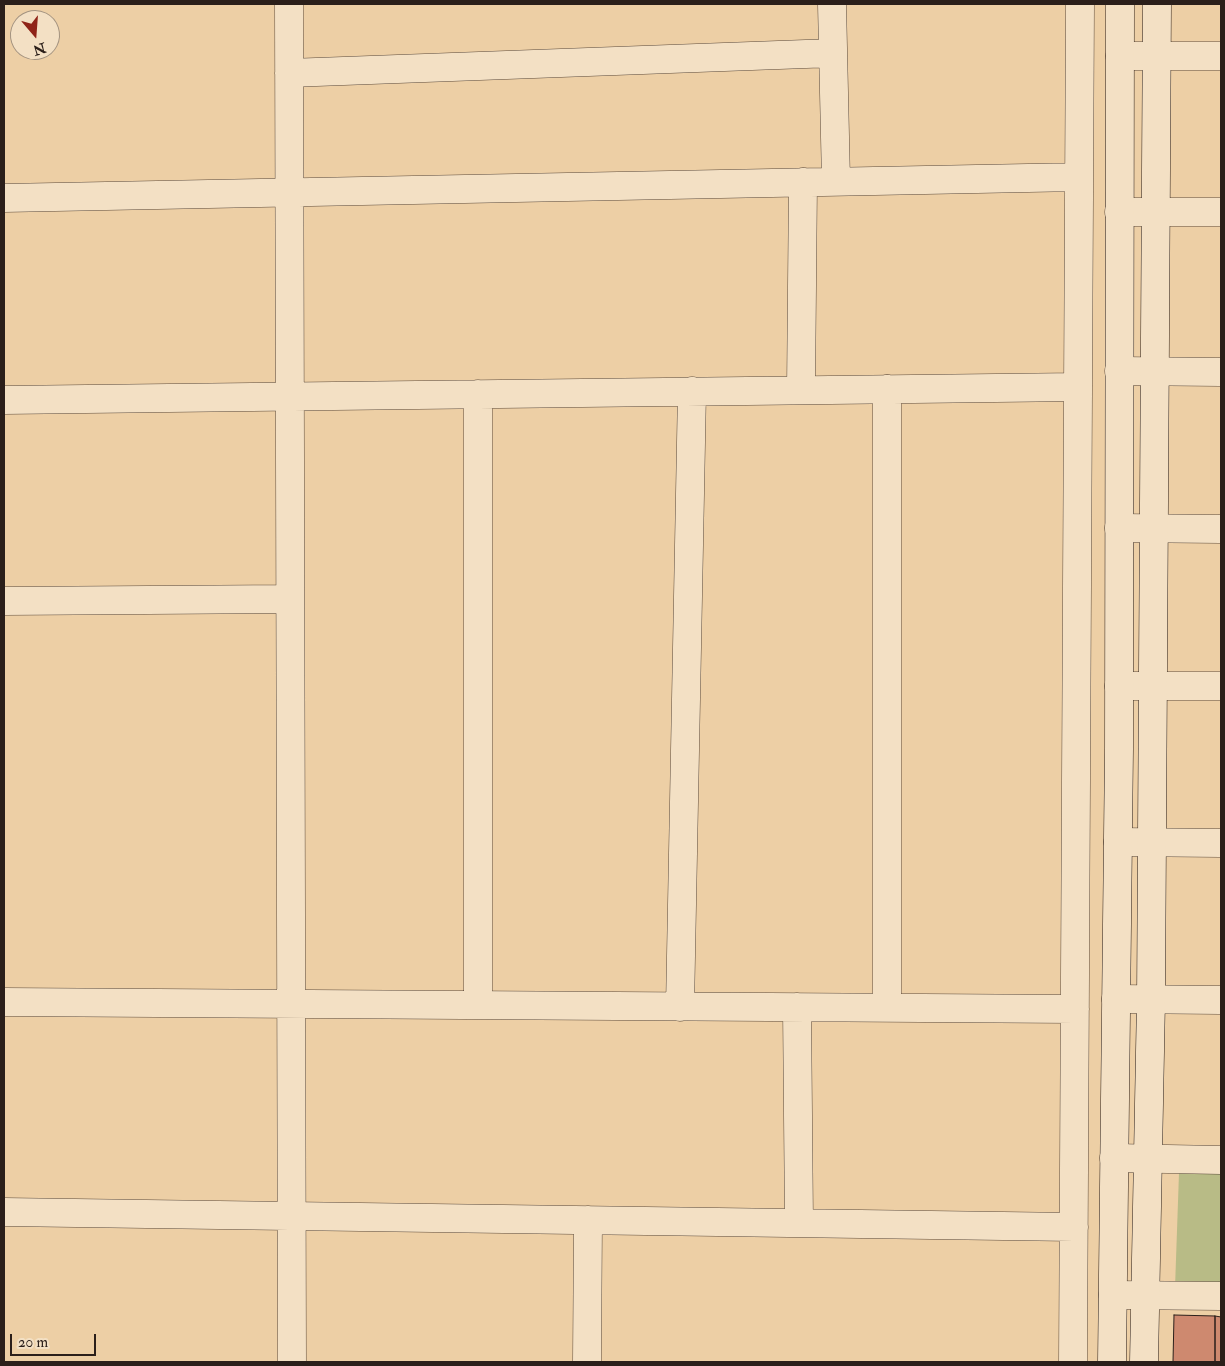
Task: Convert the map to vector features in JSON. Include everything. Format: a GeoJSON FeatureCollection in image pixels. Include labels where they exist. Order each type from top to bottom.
{"type":"FeatureCollection","features":[{"type":"Feature","properties":{"kind":"street"},"geometry":{"type":"LineString","coordinates":[[289,4],[292,1362]]}},
{"type":"Feature","properties":{"kind":"street"},"geometry":{"type":"LineString","coordinates":[[832,4],[836,181]]}},
{"type":"Feature","properties":{"kind":"street"},"geometry":{"type":"LineString","coordinates":[[1073,1362],[1080,4]]}},
{"type":"Feature","properties":{"kind":"street"},"geometry":{"type":"LineString","coordinates":[[1112,1362],[1119,686],[1120,4]]}},
{"type":"Feature","properties":{"kind":"street"},"geometry":{"type":"LineString","coordinates":[[1144,1362],[1151,1000],[1157,4]]}},
{"type":"Feature","properties":{"kind":"street"},"geometry":{"type":"LineString","coordinates":[[289,74],[833,53]]}},
{"type":"Feature","properties":{"kind":"street"},"geometry":{"type":"LineString","coordinates":[[1120,56],[1221,56]]}},
{"type":"Feature","properties":{"kind":"street"},"geometry":{"type":"LineString","coordinates":[[4,198],[1079,177]]}},
{"type":"Feature","properties":{"kind":"street"},"geometry":{"type":"LineString","coordinates":[[801,390],[803,182]]}},
{"type":"Feature","properties":{"kind":"street"},"geometry":{"type":"LineString","coordinates":[[1119,212],[1221,212]]}},
{"type":"Feature","properties":{"kind":"street"},"geometry":{"type":"LineString","coordinates":[[1119,371],[1221,372]]}},
{"type":"Feature","properties":{"kind":"street"},"geometry":{"type":"LineString","coordinates":[[4,400],[1078,387]]}},
{"type":"Feature","properties":{"kind":"street"},"geometry":{"type":"LineString","coordinates":[[886,389],[887,1008]]}},
{"type":"Feature","properties":{"kind":"street"},"geometry":{"type":"LineString","coordinates":[[680,1007],[692,391]]}},
{"type":"Feature","properties":{"kind":"street"},"geometry":{"type":"LineString","coordinates":[[478,394],[478,1006]]}},
{"type":"Feature","properties":{"kind":"street"},"geometry":{"type":"LineString","coordinates":[[1119,528],[1221,529]]}},
{"type":"Feature","properties":{"kind":"street"},"geometry":{"type":"LineString","coordinates":[[4,600],[290,598]]}},
{"type":"Feature","properties":{"kind":"street"},"geometry":{"type":"LineString","coordinates":[[1119,686],[1221,686]]}},
{"type":"Feature","properties":{"kind":"street"},"geometry":{"type":"LineString","coordinates":[[1118,842],[1221,842]]}},
{"type":"Feature","properties":{"kind":"street"},"geometry":{"type":"LineString","coordinates":[[1116,999],[1221,1000]]}},
{"type":"Feature","properties":{"kind":"street"},"geometry":{"type":"LineString","coordinates":[[4,1002],[1075,1009]]}},
{"type":"Feature","properties":{"kind":"street"},"geometry":{"type":"LineString","coordinates":[[798,1007],[800,1222]]}},
{"type":"Feature","properties":{"kind":"street"},"geometry":{"type":"LineString","coordinates":[[1114,1158],[1221,1160]]}},
{"type":"Feature","properties":{"kind":"street"},"geometry":{"type":"LineString","coordinates":[[4,1212],[1074,1226]]}},
{"type":"Feature","properties":{"kind":"street"},"geometry":{"type":"LineString","coordinates":[[587,1362],[588,1220]]}},
{"type":"Feature","properties":{"kind":"street"},"geometry":{"type":"LineString","coordinates":[[1113,1295],[1221,1296]]}},
{"type":"Feature","properties":{"kind":"green space"},"geometry":{"type":"Polygon","coordinates":[[[1179,1173],[1221,1173],[1221,1287],[1175,1288],[1179,1173]]]}},
{"type":"Feature","properties":{"kind":"building"},"geometry":{"type":"Polygon","coordinates":[[[1174,1315],[1215,1316],[1215,1362],[1173,1362],[1174,1315]]]}},
{"type":"Feature","properties":{"kind":"building"},"geometry":{"type":"Polygon","coordinates":[[[1215,1316],[1221,1317],[1221,1362],[1215,1362],[1215,1316]]]}}]}
